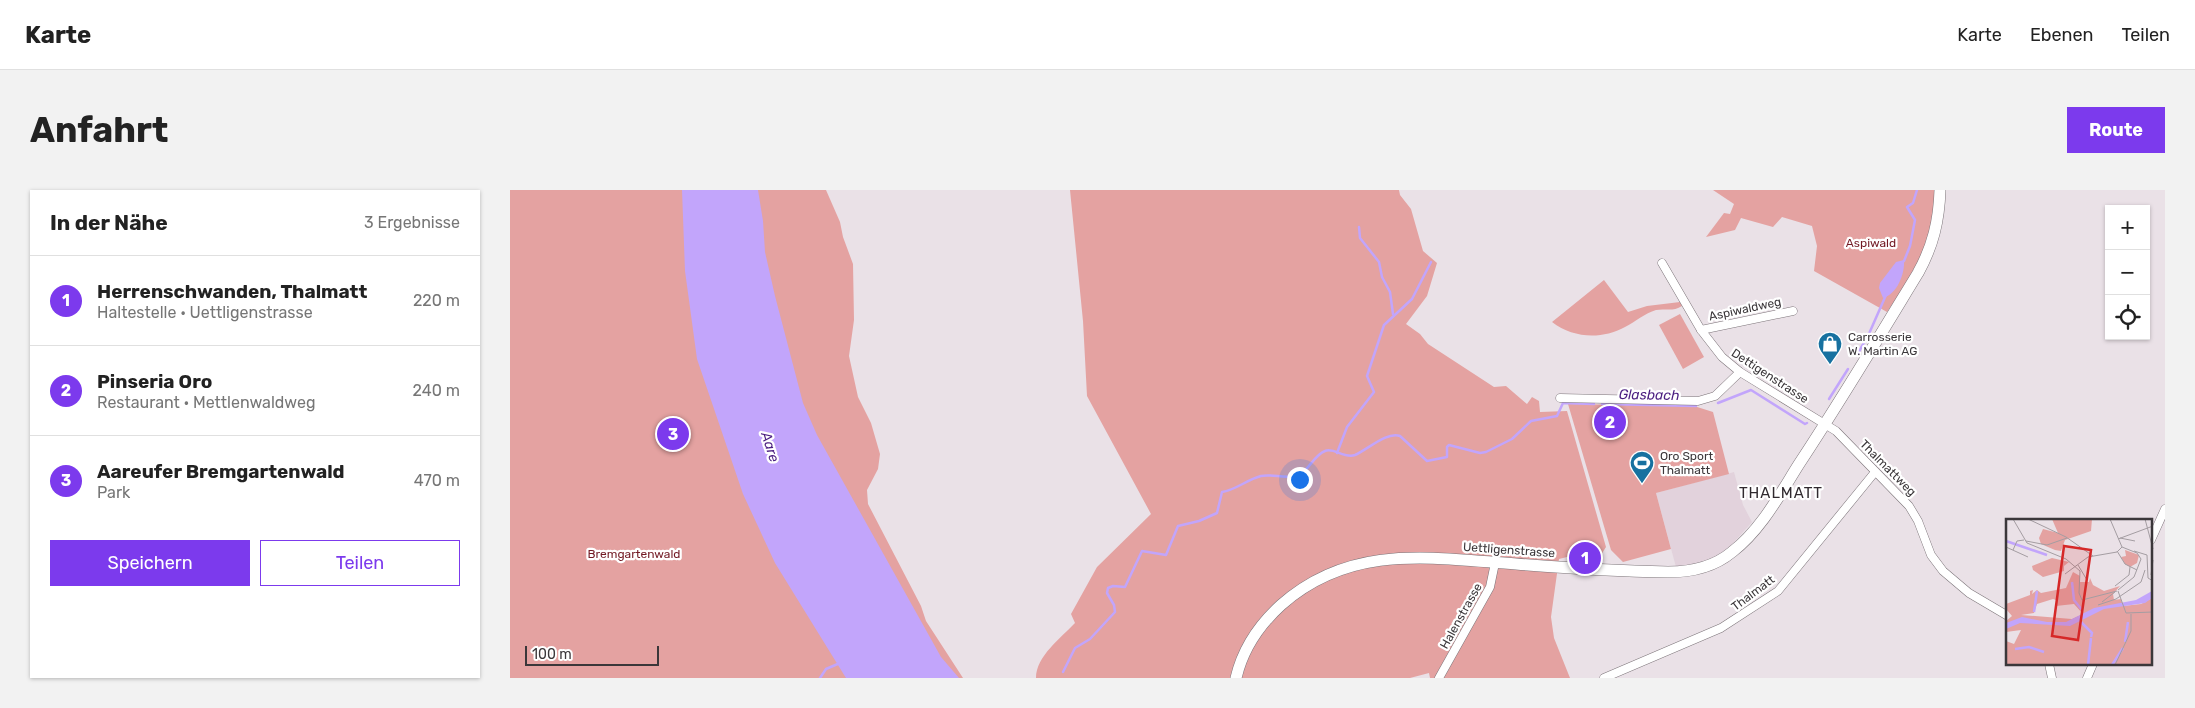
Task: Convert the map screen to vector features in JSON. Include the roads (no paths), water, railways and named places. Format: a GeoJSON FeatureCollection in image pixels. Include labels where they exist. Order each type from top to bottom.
{"type":"FeatureCollection","features":[{"type":"Feature","properties":{"kind":"main road","name":"Uettligenstrasse"},"geometry":{"type":"LineString","coordinates":[[1236,678],[1250,643],[1271,614],[1296,593],[1328,574],[1352,565],[1401,557],[1668,572],[1696,570],[1715,563],[1738,548],[1753,531],[1825,425],[1925,260],[1936,226],[1940,190]]}},
{"type":"Feature","properties":{"kind":"street","name":"Dettigenstrasse"},"geometry":{"type":"LineString","coordinates":[[1662,263],[1701,330],[1722,357],[1740,372],[1825,425]]}},
{"type":"Feature","properties":{"kind":"street","name":"Aspiwaldweg"},"geometry":{"type":"LineString","coordinates":[[1701,330],[1793,311]]}},
{"type":"Feature","properties":{"kind":"street"},"geometry":{"type":"LineString","coordinates":[[1560,398],[1698,401],[1714,396],[1740,372]]}},
{"type":"Feature","properties":{"kind":"street","name":"Thalmattweg"},"geometry":{"type":"LineString","coordinates":[[1825,425],[1836,431],[1899,494],[1915,513],[1931,555],[1940,567],[1969,593],[2006,615]]}},
{"type":"Feature","properties":{"kind":"street","name":"Thalmatt"},"geometry":{"type":"LineString","coordinates":[[1604,678],[1721,628],[1778,591],[1875,472]]}},
{"type":"Feature","properties":{"kind":"street"},"geometry":{"type":"LineString","coordinates":[[2152,538],[2165,509]]}},
{"type":"Feature","properties":{"kind":"street","name":"Halenstrasse"},"geometry":{"type":"LineString","coordinates":[[1439,678],[1492,582],[1495,563]]}},
{"type":"Feature","properties":{"kind":"street"},"geometry":{"type":"LineString","coordinates":[[2087,678],[2092,666]]}},
{"type":"Feature","properties":{"kind":"water","name":"Aare"},"geometry":{"type":"Polygon","coordinates":[[[682,190],[758,190],[765,252],[803,403],[817,435],[941,657],[959,678],[846,678],[775,563],[743,494],[697,359],[685,271],[682,190]]]}},
{"type":"Feature","properties":{"kind":"water"},"geometry":{"type":"Polygon","coordinates":[[[1904,260],[1899,283],[1888,296],[1883,298],[1879,288],[1880,283],[1896,262],[1904,260]]]}},
{"type":"Feature","properties":{"kind":"waterway","name":"Glasbach"},"geometry":{"type":"LineString","coordinates":[[1904,261],[1910,246],[1915,220],[1907,207],[1913,203],[1917,190]]}},
{"type":"Feature","properties":{"kind":"waterway"},"geometry":{"type":"LineString","coordinates":[[1359,227],[1360,238],[1379,262],[1382,277],[1390,292],[1393,314]]}},
{"type":"Feature","properties":{"kind":"waterway"},"geometry":{"type":"LineString","coordinates":[[1337,453],[1347,427],[1374,392],[1367,376],[1384,325],[1412,299],[1431,262]]}},
{"type":"Feature","properties":{"kind":"waterway","name":"Glasbach"},"geometry":{"type":"LineString","coordinates":[[1858,353],[1868,336],[1886,295]]}},
{"type":"Feature","properties":{"kind":"waterway","name":"Glasbach"},"geometry":{"type":"LineString","coordinates":[[1829,399],[1848,369]]}},
{"type":"Feature","properties":{"kind":"waterway","name":"Glasbach"},"geometry":{"type":"LineString","coordinates":[[1718,403],[1751,390],[1805,424],[1807,423]]}},
{"type":"Feature","properties":{"kind":"waterway","name":"Glasbach"},"geometry":{"type":"LineString","coordinates":[[1063,672],[1075,648],[1090,639],[1115,612],[1114,605],[1107,593],[1108,588],[1113,586],[1125,587],[1142,551],[1166,555],[1178,526],[1199,521],[1217,513],[1222,492],[1261,476],[1287,477],[1298,475],[1306,470],[1318,455],[1325,451],[1332,450],[1351,456],[1383,438],[1395,435],[1400,436],[1427,461],[1447,457],[1447,447],[1449,445],[1480,453],[1486,452],[1512,439],[1531,421],[1557,416],[1563,403],[1594,404]]}},
{"type":"Feature","properties":{"kind":"waterway","name":"Glasbach"},"geometry":{"type":"LineString","coordinates":[[1602,404],[1696,406]]}},
{"type":"Feature","properties":{"kind":"waterway"},"geometry":{"type":"LineString","coordinates":[[820,678],[826,669],[840,663]]}},
{"type":"Feature","properties":{"kind":"place","name":"Carrosserie W. Martin AG"},"geometry":{"type":"Point","coordinates":[1830,365]}},
{"type":"Feature","properties":{"kind":"place","name":"Pinseria Oro"},"geometry":{"type":"Point","coordinates":[1610,422]}},
{"type":"Feature","properties":{"kind":"place","name":"Aareufer Bremgartenwald"},"geometry":{"type":"Point","coordinates":[673,434]}},
{"type":"Feature","properties":{"kind":"place","name":"Oro Sport Thalmatt"},"geometry":{"type":"Point","coordinates":[1642,484]}},
{"type":"Feature","properties":{"kind":"place","name":"Herrenschwanden, Thalmatt"},"geometry":{"type":"Point","coordinates":[1585,558]}},
{"type":"Feature","properties":{"kind":"district","name":"THALMATT"},"geometry":{"type":"Point","coordinates":[1781,493]}},
{"type":"Feature","properties":{"kind":"park label","name":"Aspiwald"},"geometry":{"type":"Point","coordinates":[1871,243]}},
{"type":"Feature","properties":{"kind":"park label","name":"Bremgartenwald"},"geometry":{"type":"Point","coordinates":[634,554]}}]}
